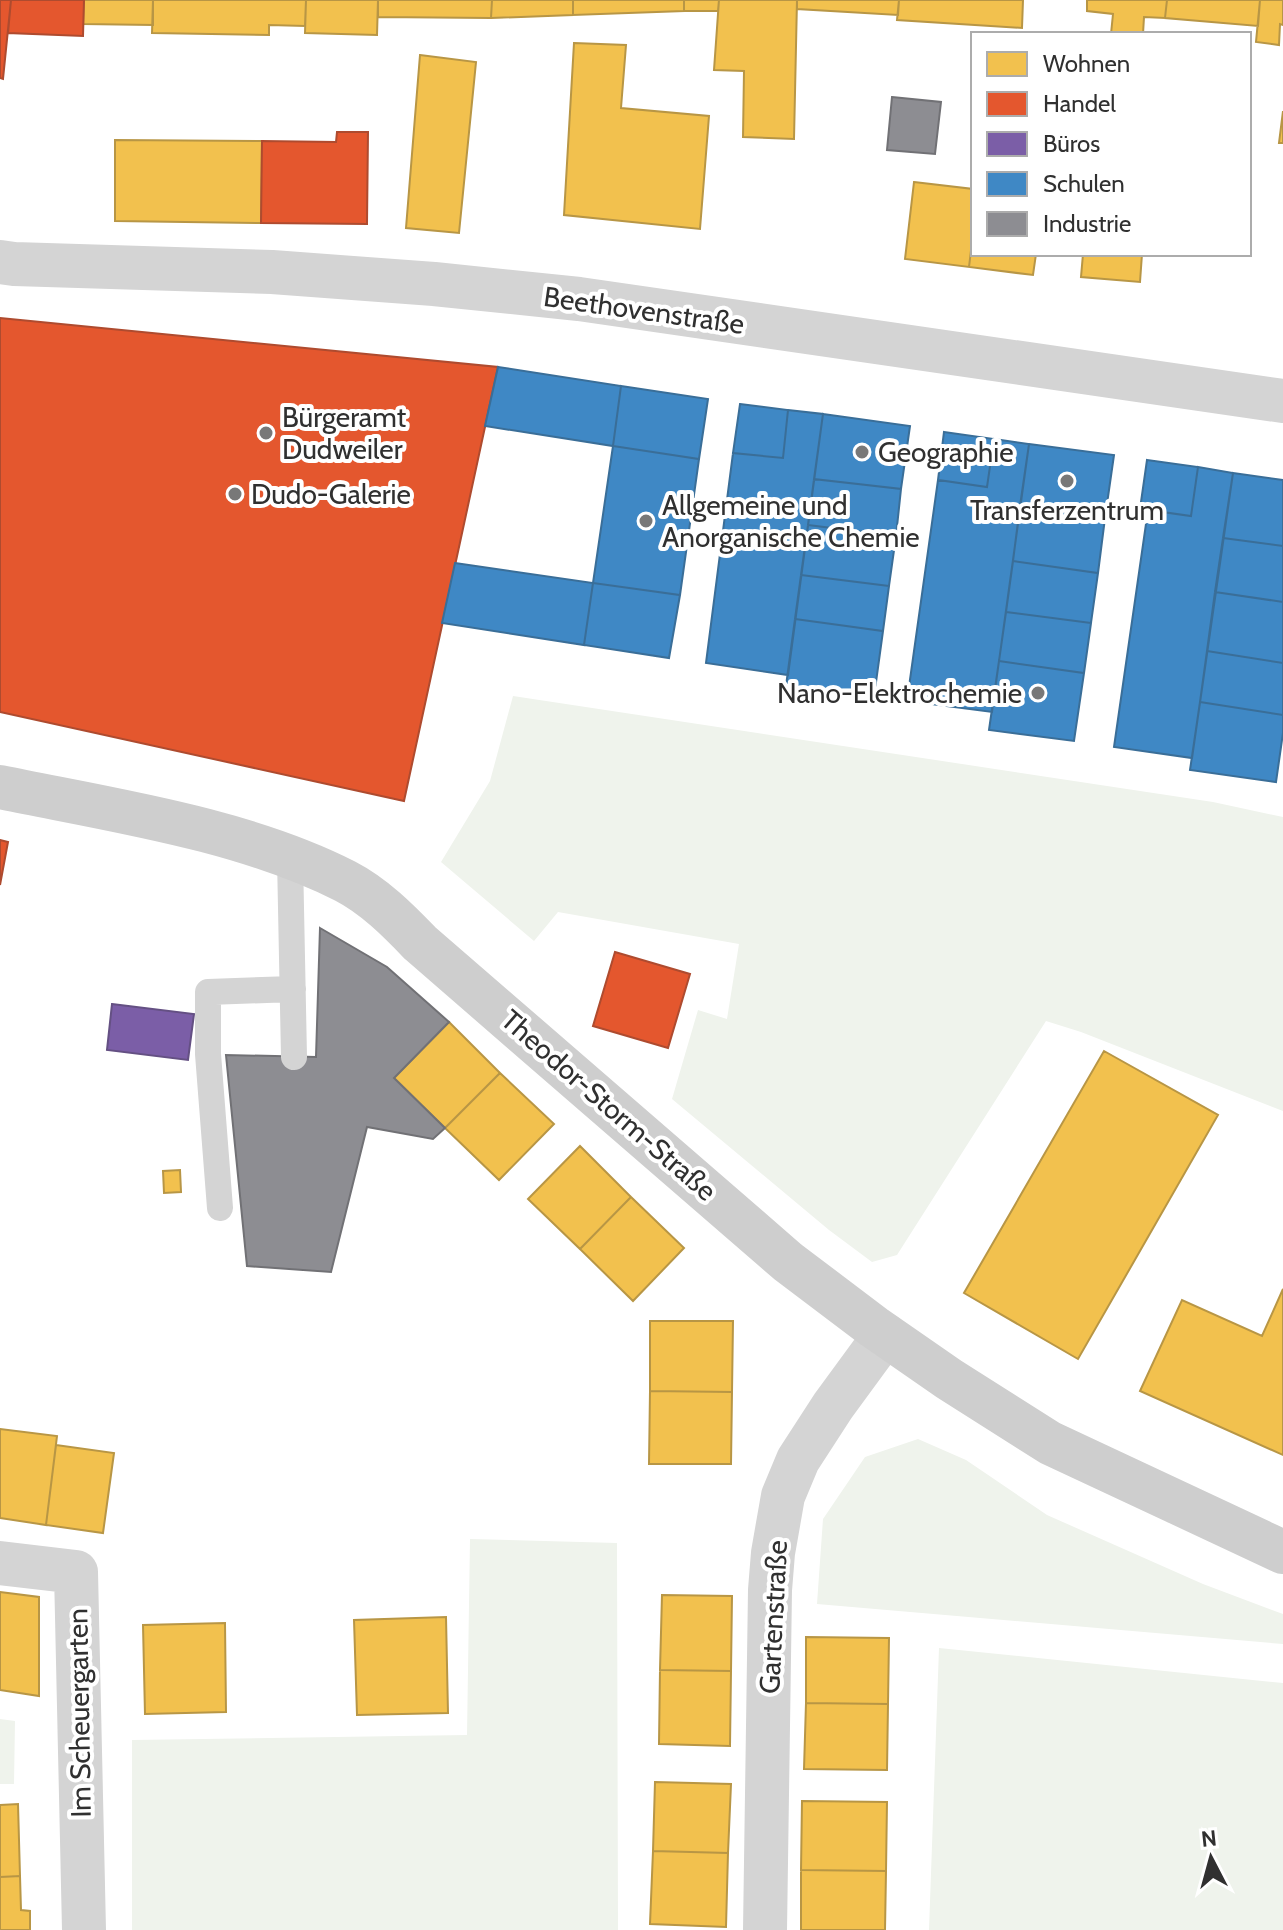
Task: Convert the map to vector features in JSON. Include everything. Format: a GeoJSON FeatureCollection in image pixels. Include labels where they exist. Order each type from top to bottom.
{"type":"FeatureCollection","features":[{"type":"Feature","properties":{"kind":"street","name":"Beethovenstraße"},"geometry":{"type":"LineString","coordinates":[[0,262],[272,272],[507,291],[1283,401]]}},
{"type":"Feature","properties":{"kind":"street","name":"Theodor-Storm-Straße"},"geometry":{"type":"LineString","coordinates":[[0,787],[154,818],[241,841],[347,882],[392,914],[420,943],[788,1262],[885,1335],[1050,1443],[1283,1552]]}},
{"type":"Feature","properties":{"kind":"street","name":"Gartenstraße"},"geometry":{"type":"LineString","coordinates":[[765,1930],[770,1590],[783,1496],[798,1460],[885,1335]]}},
{"type":"Feature","properties":{"kind":"street","name":"Theodor-Storm-Straße"},"geometry":{"type":"LineString","coordinates":[[1184,1507],[1283,1533]]}},
{"type":"Feature","properties":{"kind":"street","name":"Im Scheuergarten"},"geometry":{"type":"LineString","coordinates":[[0,1563],[76,1572],[84,1930]]}},
{"type":"Feature","properties":{"kind":"lane"},"geometry":{"type":"LineString","coordinates":[[290,858],[294,1057]]}},
{"type":"Feature","properties":{"kind":"lane"},"geometry":{"type":"LineString","coordinates":[[220,1208],[208,1054],[208,992],[293,989]]}},
{"type":"Feature","properties":{"kind":"shaded area"},"geometry":{"type":"Polygon","coordinates":[[[513,696],[1213,802],[1283,817],[1283,1111],[1046,1021],[897,1255],[872,1262],[672,1099],[698,1010],[727,1019],[739,944],[558,912],[534,941],[441,862],[490,781],[513,696]]]}},
{"type":"Feature","properties":{"kind":"shaded area"},"geometry":{"type":"Polygon","coordinates":[[[918,1439],[966,1460],[1047,1515],[1203,1584],[1283,1614],[1283,1644],[817,1604],[823,1519],[865,1457],[918,1439]]]}},
{"type":"Feature","properties":{"kind":"shaded area"},"geometry":{"type":"Polygon","coordinates":[[[470,1539],[617,1543],[618,1930],[132,1930],[132,1740],[467,1735],[470,1539]]]}},
{"type":"Feature","properties":{"kind":"shaded area"},"geometry":{"type":"Polygon","coordinates":[[[939,1648],[1283,1683],[1283,1930],[929,1930],[939,1648]]]}},
{"type":"Feature","properties":{"kind":"shaded area"},"geometry":{"type":"Polygon","coordinates":[[[0,1719],[15,1721],[14,1784],[0,1784],[0,1719]]]}},
{"type":"Feature","properties":{"kind":"building: Wohnen"},"geometry":{"type":"Polygon","coordinates":[[[84,0],[153,0],[153,25],[83,24],[84,0]]]}},
{"type":"Feature","properties":{"kind":"building: Wohnen"},"geometry":{"type":"Polygon","coordinates":[[[153,0],[306,0],[305,26],[269,25],[269,35],[152,33],[153,0]]]}},
{"type":"Feature","properties":{"kind":"building: Wohnen"},"geometry":{"type":"Polygon","coordinates":[[[306,0],[378,0],[377,35],[305,33],[306,0]]]}},
{"type":"Feature","properties":{"kind":"building: Wohnen"},"geometry":{"type":"Polygon","coordinates":[[[378,0],[492,0],[491,18],[378,17],[378,0]]]}},
{"type":"Feature","properties":{"kind":"building: Wohnen"},"geometry":{"type":"Polygon","coordinates":[[[492,0],[573,0],[573,15],[491,18],[492,0]]]}},
{"type":"Feature","properties":{"kind":"building: Wohnen"},"geometry":{"type":"Polygon","coordinates":[[[573,0],[684,0],[684,11],[573,15],[573,0]]]}},
{"type":"Feature","properties":{"kind":"building: Wohnen"},"geometry":{"type":"Polygon","coordinates":[[[684,0],[719,0],[718,11],[684,11],[684,0]]]}},
{"type":"Feature","properties":{"kind":"building: Wohnen"},"geometry":{"type":"Polygon","coordinates":[[[719,0],[797,0],[794,139],[743,137],[744,71],[714,70],[719,0]]]}},
{"type":"Feature","properties":{"kind":"building: Wohnen"},"geometry":{"type":"Polygon","coordinates":[[[797,0],[899,0],[898,15],[797,9],[797,0]]]}},
{"type":"Feature","properties":{"kind":"building: Wohnen"},"geometry":{"type":"Polygon","coordinates":[[[899,0],[1023,0],[1022,28],[897,20],[899,0]]]}},
{"type":"Feature","properties":{"kind":"building: Wohnen"},"geometry":{"type":"Polygon","coordinates":[[[1087,0],[1167,0],[1165,18],[1144,17],[1143,32],[1111,32],[1113,14],[1087,11],[1087,0]]]}},
{"type":"Feature","properties":{"kind":"building: Wohnen"},"geometry":{"type":"Polygon","coordinates":[[[1167,0],[1260,0],[1258,26],[1165,18],[1167,0]]]}},
{"type":"Feature","properties":{"kind":"building: Wohnen"},"geometry":{"type":"Polygon","coordinates":[[[1260,0],[1283,0],[1279,45],[1256,42],[1260,0]]]}},
{"type":"Feature","properties":{"kind":"building: Wohnen"},"geometry":{"type":"Polygon","coordinates":[[[574,43],[626,45],[621,108],[709,116],[700,229],[564,215],[574,43]]]}},
{"type":"Feature","properties":{"kind":"building: Wohnen"},"geometry":{"type":"Polygon","coordinates":[[[420,55],[476,62],[459,233],[406,228],[420,55]]]}},
{"type":"Feature","properties":{"kind":"building: Wohnen"},"geometry":{"type":"Polygon","coordinates":[[[1283,111],[1283,143],[1279,143],[1283,111]]]}},
{"type":"Feature","properties":{"kind":"building: Wohnen"},"geometry":{"type":"Polygon","coordinates":[[[115,140],[262,141],[261,223],[115,221],[115,140]]]}},
{"type":"Feature","properties":{"kind":"building: Wohnen"},"geometry":{"type":"Polygon","coordinates":[[[914,182],[971,189],[969,267],[905,259],[914,182]]]}},
{"type":"Feature","properties":{"kind":"building: Wohnen"},"geometry":{"type":"Polygon","coordinates":[[[971,250],[971,256],[1036,256],[1033,275],[969,267],[971,250]]]}},
{"type":"Feature","properties":{"kind":"building: Wohnen"},"geometry":{"type":"Polygon","coordinates":[[[1083,256],[1142,256],[1140,282],[1081,277],[1083,256]]]}},
{"type":"Feature","properties":{"kind":"building: Wohnen"},"geometry":{"type":"Polygon","coordinates":[[[449,1022],[500,1073],[445,1128],[394,1078],[449,1022]]]}},
{"type":"Feature","properties":{"kind":"building: Wohnen"},"geometry":{"type":"Polygon","coordinates":[[[1104,1051],[1218,1115],[1078,1359],[964,1293],[1104,1051]]]}},
{"type":"Feature","properties":{"kind":"building: Wohnen"},"geometry":{"type":"Polygon","coordinates":[[[500,1073],[554,1124],[499,1180],[445,1128],[500,1073]]]}},
{"type":"Feature","properties":{"kind":"building: Wohnen"},"geometry":{"type":"Polygon","coordinates":[[[580,1146],[631,1197],[580,1249],[528,1199],[580,1146]]]}},
{"type":"Feature","properties":{"kind":"building: Wohnen"},"geometry":{"type":"Polygon","coordinates":[[[180,1170],[181,1192],[164,1193],[163,1171],[180,1170]]]}},
{"type":"Feature","properties":{"kind":"building: Wohnen"},"geometry":{"type":"Polygon","coordinates":[[[631,1197],[684,1248],[633,1301],[580,1249],[631,1197]]]}},
{"type":"Feature","properties":{"kind":"building: Wohnen"},"geometry":{"type":"Polygon","coordinates":[[[1283,1289],[1283,1455],[1140,1391],[1182,1300],[1262,1336],[1283,1289]]]}},
{"type":"Feature","properties":{"kind":"building: Wohnen"},"geometry":{"type":"Polygon","coordinates":[[[650,1321],[733,1321],[732,1392],[650,1391],[650,1321]]]}},
{"type":"Feature","properties":{"kind":"building: Wohnen"},"geometry":{"type":"Polygon","coordinates":[[[650,1391],[732,1392],[731,1464],[649,1464],[650,1391]]]}},
{"type":"Feature","properties":{"kind":"building: Wohnen"},"geometry":{"type":"Polygon","coordinates":[[[0,1429],[57,1436],[46,1525],[0,1518],[0,1429]]]}},
{"type":"Feature","properties":{"kind":"building: Wohnen"},"geometry":{"type":"Polygon","coordinates":[[[56,1445],[114,1453],[103,1533],[46,1525],[56,1445]]]}},
{"type":"Feature","properties":{"kind":"building: Wohnen"},"geometry":{"type":"Polygon","coordinates":[[[0,1592],[39,1597],[39,1696],[0,1690],[0,1592]]]}},
{"type":"Feature","properties":{"kind":"building: Wohnen"},"geometry":{"type":"Polygon","coordinates":[[[662,1595],[732,1596],[731,1671],[660,1670],[662,1595]]]}},
{"type":"Feature","properties":{"kind":"building: Wohnen"},"geometry":{"type":"Polygon","coordinates":[[[446,1617],[448,1713],[357,1715],[354,1620],[446,1617]]]}},
{"type":"Feature","properties":{"kind":"building: Wohnen"},"geometry":{"type":"Polygon","coordinates":[[[225,1623],[226,1712],[145,1714],[143,1625],[225,1623]]]}},
{"type":"Feature","properties":{"kind":"building: Wohnen"},"geometry":{"type":"Polygon","coordinates":[[[806,1637],[889,1638],[888,1704],[806,1703],[806,1637]]]}},
{"type":"Feature","properties":{"kind":"building: Wohnen"},"geometry":{"type":"Polygon","coordinates":[[[660,1670],[731,1671],[730,1746],[659,1744],[660,1670]]]}},
{"type":"Feature","properties":{"kind":"building: Wohnen"},"geometry":{"type":"Polygon","coordinates":[[[806,1703],[888,1704],[887,1770],[804,1769],[806,1703]]]}},
{"type":"Feature","properties":{"kind":"building: Wohnen"},"geometry":{"type":"Polygon","coordinates":[[[655,1782],[731,1784],[728,1853],[653,1851],[655,1782]]]}},
{"type":"Feature","properties":{"kind":"building: Wohnen"},"geometry":{"type":"Polygon","coordinates":[[[802,1801],[887,1802],[886,1871],[801,1870],[802,1801]]]}},
{"type":"Feature","properties":{"kind":"building: Wohnen"},"geometry":{"type":"Polygon","coordinates":[[[18,1804],[20,1876],[0,1877],[0,1805],[18,1804]]]}},
{"type":"Feature","properties":{"kind":"building: Wohnen"},"geometry":{"type":"Polygon","coordinates":[[[653,1851],[728,1853],[726,1927],[650,1924],[653,1851]]]}},
{"type":"Feature","properties":{"kind":"building: Wohnen"},"geometry":{"type":"Polygon","coordinates":[[[801,1870],[886,1871],[885,1930],[801,1930],[801,1870]]]}},
{"type":"Feature","properties":{"kind":"building: Wohnen"},"geometry":{"type":"Polygon","coordinates":[[[20,1876],[21,1910],[30,1911],[30,1930],[0,1930],[0,1877],[20,1876]]]}},
{"type":"Feature","properties":{"kind":"building: Handel"},"geometry":{"type":"Polygon","coordinates":[[[0,0],[11,0],[3,79],[0,78],[0,0]]]}},
{"type":"Feature","properties":{"kind":"building: Handel"},"geometry":{"type":"Polygon","coordinates":[[[11,0],[84,0],[83,36],[8,33],[11,0]]]}},
{"type":"Feature","properties":{"kind":"building: Handel"},"geometry":{"type":"Polygon","coordinates":[[[337,132],[368,132],[367,224],[261,223],[262,141],[336,142],[337,132]]]}},
{"type":"Feature","properties":{"kind":"building: Handel","name":"Dudo-Galerie"},"geometry":{"type":"Polygon","coordinates":[[[0,318],[498,367],[404,801],[0,712],[0,318]]]}},
{"type":"Feature","properties":{"kind":"building: Handel"},"geometry":{"type":"Polygon","coordinates":[[[0,840],[8,842],[0,885],[0,840]]]}},
{"type":"Feature","properties":{"kind":"building: Handel"},"geometry":{"type":"Polygon","coordinates":[[[615,952],[690,974],[668,1048],[593,1026],[615,952]]]}},
{"type":"Feature","properties":{"kind":"building: Büros"},"geometry":{"type":"Polygon","coordinates":[[[112,1004],[194,1014],[188,1060],[107,1050],[112,1004]]]}},
{"type":"Feature","properties":{"kind":"building: Schulen"},"geometry":{"type":"Polygon","coordinates":[[[498,367],[621,386],[613,446],[485,426],[498,367]]]}},
{"type":"Feature","properties":{"kind":"building: Schulen"},"geometry":{"type":"Polygon","coordinates":[[[621,386],[708,399],[699,459],[613,446],[621,386]]]}},
{"type":"Feature","properties":{"kind":"building: Schulen"},"geometry":{"type":"Polygon","coordinates":[[[740,404],[788,410],[783,458],[733,453],[740,404]]]}},
{"type":"Feature","properties":{"kind":"building: Schulen"},"geometry":{"type":"Polygon","coordinates":[[[788,410],[823,414],[788,675],[706,663],[733,453],[783,458],[788,410]]]}},
{"type":"Feature","properties":{"kind":"building: Schulen","name":"Geographie"},"geometry":{"type":"Polygon","coordinates":[[[823,414],[910,426],[901,489],[814,479],[823,414]]]}},
{"type":"Feature","properties":{"kind":"building: Schulen"},"geometry":{"type":"Polygon","coordinates":[[[944,432],[994,439],[987,487],[938,480],[944,432]]]}},
{"type":"Feature","properties":{"kind":"building: Schulen"},"geometry":{"type":"Polygon","coordinates":[[[994,439],[1029,444],[992,712],[907,701],[938,480],[987,487],[994,439]]]}},
{"type":"Feature","properties":{"kind":"building: Schulen","name":"Transferzentrum"},"geometry":{"type":"Polygon","coordinates":[[[1029,444],[1114,455],[1105,518],[1020,506],[1029,444]]]}},
{"type":"Feature","properties":{"kind":"building: Schulen","name":"Allgemeine und Anorganische Chemie"},"geometry":{"type":"Polygon","coordinates":[[[613,446],[699,459],[680,595],[593,583],[613,446]]]}},
{"type":"Feature","properties":{"kind":"building: Schulen"},"geometry":{"type":"Polygon","coordinates":[[[1147,460],[1198,467],[1191,516],[1140,509],[1147,460]]]}},
{"type":"Feature","properties":{"kind":"building: Schulen"},"geometry":{"type":"Polygon","coordinates":[[[1198,467],[1233,473],[1192,758],[1114,747],[1148,510],[1191,516],[1198,467]]]}},
{"type":"Feature","properties":{"kind":"building: Schulen"},"geometry":{"type":"Polygon","coordinates":[[[1233,473],[1283,480],[1283,546],[1223,538],[1233,473]]]}},
{"type":"Feature","properties":{"kind":"building: Schulen"},"geometry":{"type":"Polygon","coordinates":[[[814,479],[901,489],[896,536],[808,525],[814,479]]]}},
{"type":"Feature","properties":{"kind":"building: Schulen"},"geometry":{"type":"Polygon","coordinates":[[[1020,506],[1105,518],[1098,573],[1013,561],[1020,506]]]}},
{"type":"Feature","properties":{"kind":"building: Schulen"},"geometry":{"type":"Polygon","coordinates":[[[808,525],[896,536],[889,586],[801,575],[808,525]]]}},
{"type":"Feature","properties":{"kind":"building: Schulen"},"geometry":{"type":"Polygon","coordinates":[[[1223,538],[1283,546],[1283,602],[1215,592],[1223,538]]]}},
{"type":"Feature","properties":{"kind":"building: Schulen"},"geometry":{"type":"Polygon","coordinates":[[[1013,561],[1098,573],[1091,623],[1006,612],[1013,561]]]}},
{"type":"Feature","properties":{"kind":"building: Schulen"},"geometry":{"type":"Polygon","coordinates":[[[455,563],[593,583],[584,645],[442,623],[455,563]]]}},
{"type":"Feature","properties":{"kind":"building: Schulen"},"geometry":{"type":"Polygon","coordinates":[[[801,575],[889,586],[883,631],[795,619],[801,575]]]}},
{"type":"Feature","properties":{"kind":"building: Schulen"},"geometry":{"type":"Polygon","coordinates":[[[593,583],[680,595],[669,658],[584,645],[593,583]]]}},
{"type":"Feature","properties":{"kind":"building: Schulen"},"geometry":{"type":"Polygon","coordinates":[[[1215,592],[1283,602],[1283,663],[1207,651],[1215,592]]]}},
{"type":"Feature","properties":{"kind":"building: Schulen"},"geometry":{"type":"Polygon","coordinates":[[[1006,612],[1091,623],[1084,673],[999,661],[1006,612]]]}},
{"type":"Feature","properties":{"kind":"building: Schulen"},"geometry":{"type":"Polygon","coordinates":[[[795,619],[883,631],[874,697],[786,686],[795,619]]]}},
{"type":"Feature","properties":{"kind":"building: Schulen"},"geometry":{"type":"Polygon","coordinates":[[[1207,651],[1283,663],[1283,715],[1200,702],[1207,651]]]}},
{"type":"Feature","properties":{"kind":"building: Schulen","name":"Nano-Elektrochemie"},"geometry":{"type":"Polygon","coordinates":[[[999,661],[1084,673],[1074,741],[989,730],[999,661]]]}},
{"type":"Feature","properties":{"kind":"building: Schulen"},"geometry":{"type":"Polygon","coordinates":[[[1200,702],[1283,715],[1276,782],[1190,770],[1200,702]]]}},
{"type":"Feature","properties":{"kind":"building: Industrie"},"geometry":{"type":"Polygon","coordinates":[[[892,97],[941,102],[935,154],[887,150],[892,97]]]}},
{"type":"Feature","properties":{"kind":"building: Industrie"},"geometry":{"type":"Polygon","coordinates":[[[320,928],[387,967],[449,1022],[394,1078],[445,1128],[433,1139],[367,1127],[331,1272],[247,1266],[226,1055],[316,1057],[320,928]]]}},
{"type":"Feature","properties":{"kind":"place","name":"Bürgeramt Dudweiler"},"geometry":{"type":"Point","coordinates":[266,433]}},
{"type":"Feature","properties":{"kind":"place","name":"Geographie"},"geometry":{"type":"Point","coordinates":[862,452]}},
{"type":"Feature","properties":{"kind":"place","name":"Transferzentrum"},"geometry":{"type":"Point","coordinates":[1067,481]}},
{"type":"Feature","properties":{"kind":"place","name":"Dudo-Galerie"},"geometry":{"type":"Point","coordinates":[235,494]}},
{"type":"Feature","properties":{"kind":"place","name":"Allgemeine und Anorganische Chemie"},"geometry":{"type":"Point","coordinates":[646,521]}},
{"type":"Feature","properties":{"kind":"place","name":"Nano-Elektrochemie"},"geometry":{"type":"Point","coordinates":[1038,693]}}]}
